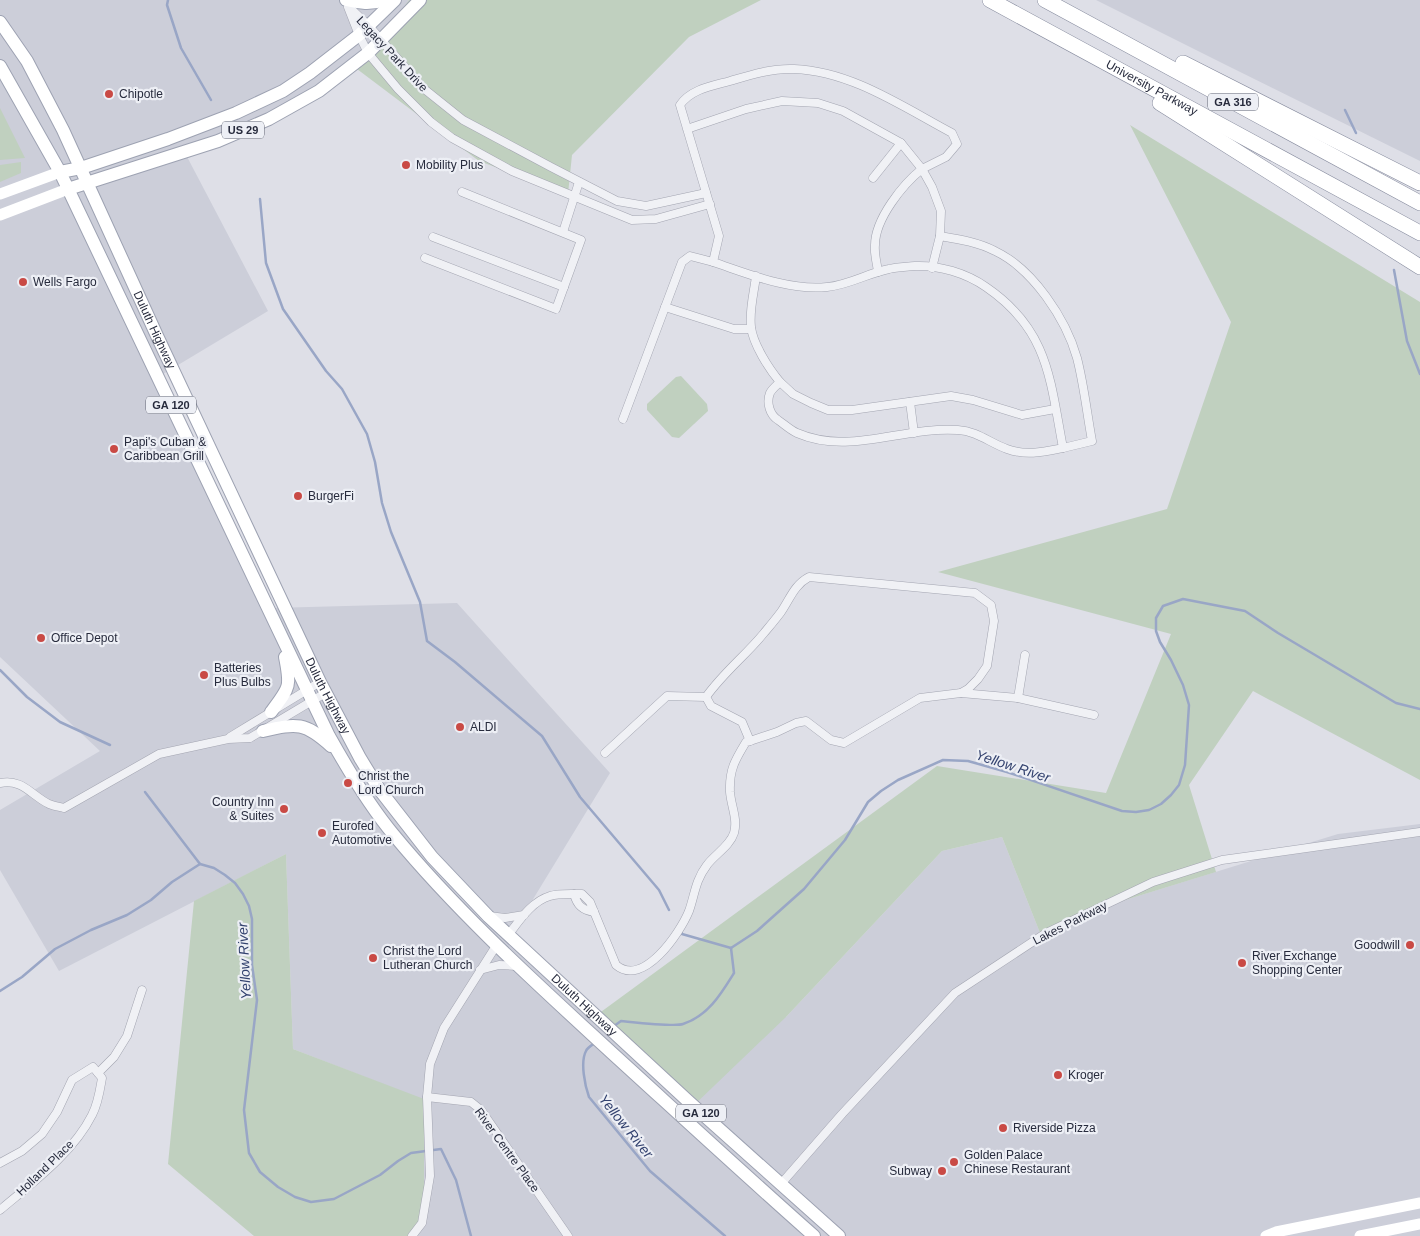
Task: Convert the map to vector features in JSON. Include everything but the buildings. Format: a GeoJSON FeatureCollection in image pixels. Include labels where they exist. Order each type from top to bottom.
{"type":"FeatureCollection","features":[{"type":"Feature","properties":{"kind":"highway","name":"University Parkway"},"geometry":{"type":"LineString","coordinates":[[990,0],[1420,233]]}},
{"type":"Feature","properties":{"kind":"highway","name":"University Parkway"},"geometry":{"type":"LineString","coordinates":[[1045,0],[1420,203]]}},
{"type":"Feature","properties":{"kind":"highway"},"geometry":{"type":"LineString","coordinates":[[1045,0],[1089,15],[1300,124],[1420,183]]}},
{"type":"Feature","properties":{"kind":"highway"},"geometry":{"type":"LineString","coordinates":[[1098,59],[1148,95],[1420,267]]}},
{"type":"Feature","properties":{"kind":"main road"},"geometry":{"type":"LineString","coordinates":[[346,0],[362,4],[372,4],[384,0]]}},
{"type":"Feature","properties":{"kind":"main road","name":"US 29"},"geometry":{"type":"LineString","coordinates":[[81,168],[168,139],[284,91],[359,35],[395,0]]}},
{"type":"Feature","properties":{"kind":"main road","name":"US 29"},"geometry":{"type":"LineString","coordinates":[[68,189],[218,141],[269,120],[319,91],[368,53],[381,42],[420,0]]}},
{"type":"Feature","properties":{"kind":"main road","name":"Duluth Highway"},"geometry":{"type":"LineString","coordinates":[[0,22],[27,61],[63,130],[198,425],[323,687],[360,758],[380,789],[432,857],[488,916],[780,1185],[839,1236]]}},
{"type":"Feature","properties":{"kind":"main road","name":"Duluth Highway"},"geometry":{"type":"LineString","coordinates":[[0,66],[60,172],[309,696],[352,777],[392,833],[437,885],[496,946],[581,1026],[814,1236]]}},
{"type":"Feature","properties":{"kind":"main road"},"geometry":{"type":"LineString","coordinates":[[0,194],[60,172],[81,168]]}},
{"type":"Feature","properties":{"kind":"main road"},"geometry":{"type":"LineString","coordinates":[[0,215],[68,189]]}},
{"type":"Feature","properties":{"kind":"main road"},"geometry":{"type":"LineString","coordinates":[[271,712],[285,693],[290,679],[281,637]]}},
{"type":"Feature","properties":{"kind":"main road"},"geometry":{"type":"LineString","coordinates":[[263,730],[288,725],[305,727],[319,735],[338,752]]}},
{"type":"Feature","properties":{"kind":"main road"},"geometry":{"type":"LineString","coordinates":[[437,885],[487,929],[509,934]]}},
{"type":"Feature","properties":{"kind":"main road"},"geometry":{"type":"LineString","coordinates":[[496,946],[516,952],[566,996],[574,996]]}},
{"type":"Feature","properties":{"kind":"main road"},"geometry":{"type":"LineString","coordinates":[[1266,1236],[1276,1232],[1420,1203]]}},
{"type":"Feature","properties":{"kind":"main road"},"geometry":{"type":"LineString","coordinates":[[1360,1236],[1420,1224]]}},
{"type":"Feature","properties":{"kind":"street","name":"Legacy Park Drive"},"geometry":{"type":"LineString","coordinates":[[706,193],[646,206],[617,201],[579,182],[463,120],[423,88],[369,26],[348,7],[368,53],[398,89],[425,116],[452,138],[512,171],[574,198],[632,220],[656,219],[710,204]]}},
{"type":"Feature","properties":{"kind":"street"},"geometry":{"type":"LineString","coordinates":[[713,262],[719,236],[680,106],[685,98],[700,89],[760,72],[792,68],[823,72],[862,86],[952,133],[957,144],[946,157],[922,168],[896,196],[876,231],[875,246],[878,272]]}},
{"type":"Feature","properties":{"kind":"street"},"geometry":{"type":"LineString","coordinates":[[687,129],[746,109],[782,101],[818,103],[843,112],[901,143],[922,168],[941,211],[940,236],[932,268]]}},
{"type":"Feature","properties":{"kind":"street"},"geometry":{"type":"LineString","coordinates":[[873,178],[901,143]]}},
{"type":"Feature","properties":{"kind":"street"},"geometry":{"type":"LineString","coordinates":[[563,232],[579,182]]}},
{"type":"Feature","properties":{"kind":"street"},"geometry":{"type":"LineString","coordinates":[[425,258],[556,310],[582,240],[462,192]]}},
{"type":"Feature","properties":{"kind":"street"},"geometry":{"type":"LineString","coordinates":[[780,382],[770,393],[768,405],[774,418],[795,432],[813,439],[835,443],[931,430],[959,430],[977,433],[1007,449],[1031,454],[1092,441],[1077,359],[1070,338],[1057,313],[1038,287],[1018,267],[995,251],[960,239],[940,236]]}},
{"type":"Feature","properties":{"kind":"street"},"geometry":{"type":"LineString","coordinates":[[432,237],[564,287]]}},
{"type":"Feature","properties":{"kind":"street"},"geometry":{"type":"LineString","coordinates":[[623,419],[682,262],[690,256],[796,286],[827,287],[858,280],[888,269],[917,266],[950,270],[977,281],[1001,297],[1020,314],[1036,338],[1048,371],[1062,448]]}},
{"type":"Feature","properties":{"kind":"street"},"geometry":{"type":"LineString","coordinates":[[756,276],[751,311],[751,329],[766,365],[793,394],[811,404],[828,410],[852,410],[951,396],[973,400],[1022,415],[1055,409]]}},
{"type":"Feature","properties":{"kind":"street"},"geometry":{"type":"LineString","coordinates":[[665,307],[734,329],[751,329]]}},
{"type":"Feature","properties":{"kind":"street"},"geometry":{"type":"LineString","coordinates":[[910,402],[914,433]]}},
{"type":"Feature","properties":{"kind":"street"},"geometry":{"type":"LineString","coordinates":[[706,697],[719,679],[767,630],[782,611],[793,590],[802,580],[809,576],[974,593],[991,605],[994,621],[987,666],[978,679],[961,693]]}},
{"type":"Feature","properties":{"kind":"street"},"geometry":{"type":"LineString","coordinates":[[1018,698],[1025,655]]}},
{"type":"Feature","properties":{"kind":"street"},"geometry":{"type":"LineString","coordinates":[[0,783],[7,781],[24,786],[48,803],[64,808],[160,754],[228,738],[250,738],[323,687]]}},
{"type":"Feature","properties":{"kind":"street"},"geometry":{"type":"LineString","coordinates":[[228,738],[271,712],[309,696],[323,687]]}},
{"type":"Feature","properties":{"kind":"street"},"geometry":{"type":"LineString","coordinates":[[509,934],[535,904],[550,896],[574,894],[576,903],[585,911],[594,912],[616,965],[623,971],[632,972],[646,966],[657,957],[673,938],[689,911],[695,885],[707,865],[724,848],[733,834],[735,817],[730,791],[732,763],[748,742],[796,723],[806,721],[831,740],[844,743],[920,698],[961,693],[1018,698],[1094,715]]}},
{"type":"Feature","properties":{"kind":"street"},"geometry":{"type":"LineString","coordinates":[[605,753],[667,696],[706,697]]}},
{"type":"Feature","properties":{"kind":"street"},"geometry":{"type":"LineString","coordinates":[[706,697],[711,706],[742,722],[748,742]]}},
{"type":"Feature","properties":{"kind":"street","name":"Lakes Parkway"},"geometry":{"type":"LineString","coordinates":[[780,1185],[842,1114],[955,993],[1046,933],[1153,882],[1222,860],[1420,832]]}},
{"type":"Feature","properties":{"kind":"street"},"geometry":{"type":"LineString","coordinates":[[488,916],[505,918],[524,915]]}},
{"type":"Feature","properties":{"kind":"street"},"geometry":{"type":"LineString","coordinates":[[412,1236],[422,1223],[430,1176],[427,1097],[430,1064],[444,1028],[496,946]]}},
{"type":"Feature","properties":{"kind":"street"},"geometry":{"type":"LineString","coordinates":[[480,970],[499,965],[518,966]]}},
{"type":"Feature","properties":{"kind":"street"},"geometry":{"type":"LineString","coordinates":[[0,1162],[22,1151],[42,1134],[57,1112],[72,1080],[93,1067],[98,1073],[114,1057],[127,1036],[142,990]]}},
{"type":"Feature","properties":{"kind":"street","name":"Holland Place"},"geometry":{"type":"LineString","coordinates":[[0,1210],[51,1166],[86,1125],[93,1114],[99,1092],[102,1078],[98,1073]]}},
{"type":"Feature","properties":{"kind":"street","name":"River Centre Place"},"geometry":{"type":"LineString","coordinates":[[427,1097],[471,1102],[481,1110],[568,1236]]}},
{"type":"Feature","properties":{"kind":"shaded area"},"geometry":{"type":"Polygon","coordinates":[[[0,0],[409,0],[357,69],[235,139],[184,151],[268,311],[158,377],[272,608],[457,603],[610,773],[507,942],[594,1017],[786,1017],[942,851],[1002,837],[1042,938],[1080,914],[1338,834],[1420,824],[1420,1236],[411,1236],[424,1100],[293,1049],[286,854],[59,971],[0,870],[0,810],[100,751],[0,657],[0,0]]]}},
{"type":"Feature","properties":{"kind":"shaded area"},"geometry":{"type":"Polygon","coordinates":[[[1096,0],[1420,0],[1420,161],[1224,64],[1096,0]]]}},
{"type":"Feature","properties":{"kind":"green space"},"geometry":{"type":"Polygon","coordinates":[[[409,0],[761,0],[689,37],[572,155],[568,194],[479,161],[357,69],[409,0]]]}},
{"type":"Feature","properties":{"kind":"green space"},"geometry":{"type":"Polygon","coordinates":[[[0,108],[25,158],[0,160],[0,108]]]}},
{"type":"Feature","properties":{"kind":"green space"},"geometry":{"type":"Polygon","coordinates":[[[1130,125],[1420,302],[1420,780],[1253,691],[1189,785],[1216,872],[1080,914],[1042,938],[1002,837],[942,851],[786,1017],[690,1109],[594,1017],[937,766],[1106,793],[1171,634],[938,572],[1167,509],[1231,322],[1130,125]]]}},
{"type":"Feature","properties":{"kind":"green space"},"geometry":{"type":"Polygon","coordinates":[[[21,162],[21,173],[0,182],[0,165],[21,162]]]}},
{"type":"Feature","properties":{"kind":"green space"},"geometry":{"type":"Polygon","coordinates":[[[681,376],[707,404],[708,411],[679,438],[672,437],[647,410],[647,404],[676,377],[681,376]]]}},
{"type":"Feature","properties":{"kind":"green space"},"geometry":{"type":"Polygon","coordinates":[[[286,854],[293,1049],[424,1099],[424,1224],[411,1236],[254,1236],[168,1164],[194,901],[286,854]]]}},
{"type":"Feature","properties":{"kind":"waterway"},"geometry":{"type":"LineString","coordinates":[[168,0],[167,5],[181,48],[211,100]]}},
{"type":"Feature","properties":{"kind":"waterway"},"geometry":{"type":"LineString","coordinates":[[1345,110],[1356,133]]}},
{"type":"Feature","properties":{"kind":"waterway"},"geometry":{"type":"LineString","coordinates":[[260,199],[266,263],[283,309],[326,371],[342,389],[367,434],[375,462],[382,503],[391,532],[420,602],[427,641],[455,662],[542,736],[580,797],[659,890],[669,910]]}},
{"type":"Feature","properties":{"kind":"waterway"},"geometry":{"type":"LineString","coordinates":[[1394,270],[1407,341],[1420,374]]}},
{"type":"Feature","properties":{"kind":"waterway","name":"Yellow River"},"geometry":{"type":"LineString","coordinates":[[731,948],[757,931],[804,889],[845,840],[868,802],[898,780],[943,760],[968,761],[1007,772],[1122,811],[1136,812],[1149,810],[1161,804],[1179,785],[1185,765],[1189,705],[1183,685],[1160,642],[1156,631],[1156,618],[1163,606],[1183,599],[1245,611],[1278,633],[1396,703],[1420,709]]}},
{"type":"Feature","properties":{"kind":"waterway"},"geometry":{"type":"LineString","coordinates":[[0,670],[27,697],[60,722],[110,745]]}},
{"type":"Feature","properties":{"kind":"waterway"},"geometry":{"type":"LineString","coordinates":[[145,792],[200,864]]}},
{"type":"Feature","properties":{"kind":"waterway","name":"Yellow River"},"geometry":{"type":"LineString","coordinates":[[0,991],[22,977],[55,949],[91,930],[127,915],[200,864],[214,868],[235,883],[249,906],[252,919],[252,965],[257,1000],[244,1110],[249,1153],[260,1172],[278,1187],[295,1197],[311,1202],[334,1199],[380,1175],[411,1153],[441,1149],[456,1180],[471,1236]]}},
{"type":"Feature","properties":{"kind":"waterway"},"geometry":{"type":"LineString","coordinates":[[681,931],[682,934],[731,948]]}},
{"type":"Feature","properties":{"kind":"waterway","name":"Yellow River"},"geometry":{"type":"LineString","coordinates":[[614,1026],[621,1021],[678,1025],[700,1016],[719,996],[734,973],[731,948]]}},
{"type":"Feature","properties":{"kind":"waterway","name":"Yellow River"},"geometry":{"type":"LineString","coordinates":[[595,1043],[587,1050],[583,1061],[589,1097],[650,1171],[725,1236]]}},
{"type":"Feature","properties":{"kind":"place","name":"Chipotle"},"geometry":{"type":"Point","coordinates":[109,94]}},
{"type":"Feature","properties":{"kind":"place","name":"Mobility Plus"},"geometry":{"type":"Point","coordinates":[406,165]}},
{"type":"Feature","properties":{"kind":"place","name":"Wells Fargo"},"geometry":{"type":"Point","coordinates":[23,282]}},
{"type":"Feature","properties":{"kind":"place","name":"Papi's Cuban & Caribbean Grill"},"geometry":{"type":"Point","coordinates":[114,449]}},
{"type":"Feature","properties":{"kind":"place","name":"BurgerFi"},"geometry":{"type":"Point","coordinates":[298,496]}},
{"type":"Feature","properties":{"kind":"place","name":"Office Depot"},"geometry":{"type":"Point","coordinates":[41,638]}},
{"type":"Feature","properties":{"kind":"place","name":"Batteries Plus Bulbs"},"geometry":{"type":"Point","coordinates":[204,675]}},
{"type":"Feature","properties":{"kind":"place","name":"ALDI"},"geometry":{"type":"Point","coordinates":[460,727]}},
{"type":"Feature","properties":{"kind":"place","name":"Christ the Lord Church"},"geometry":{"type":"Point","coordinates":[348,783]}},
{"type":"Feature","properties":{"kind":"place","name":"Country Inn & Suites"},"geometry":{"type":"Point","coordinates":[284,809]}},
{"type":"Feature","properties":{"kind":"place","name":"Eurofed Automotive"},"geometry":{"type":"Point","coordinates":[322,833]}},
{"type":"Feature","properties":{"kind":"place","name":"Goodwill"},"geometry":{"type":"Point","coordinates":[1410,945]}},
{"type":"Feature","properties":{"kind":"place","name":"Christ the Lord Lutheran Church"},"geometry":{"type":"Point","coordinates":[373,958]}},
{"type":"Feature","properties":{"kind":"place","name":"River Exchange Shopping Center"},"geometry":{"type":"Point","coordinates":[1242,963]}},
{"type":"Feature","properties":{"kind":"place","name":"Kroger"},"geometry":{"type":"Point","coordinates":[1058,1075]}},
{"type":"Feature","properties":{"kind":"place","name":"Riverside Pizza"},"geometry":{"type":"Point","coordinates":[1003,1128]}},
{"type":"Feature","properties":{"kind":"place","name":"Golden Palace Chinese Restaurant"},"geometry":{"type":"Point","coordinates":[954,1162]}},
{"type":"Feature","properties":{"kind":"place","name":"Subway"},"geometry":{"type":"Point","coordinates":[942,1171]}}]}
